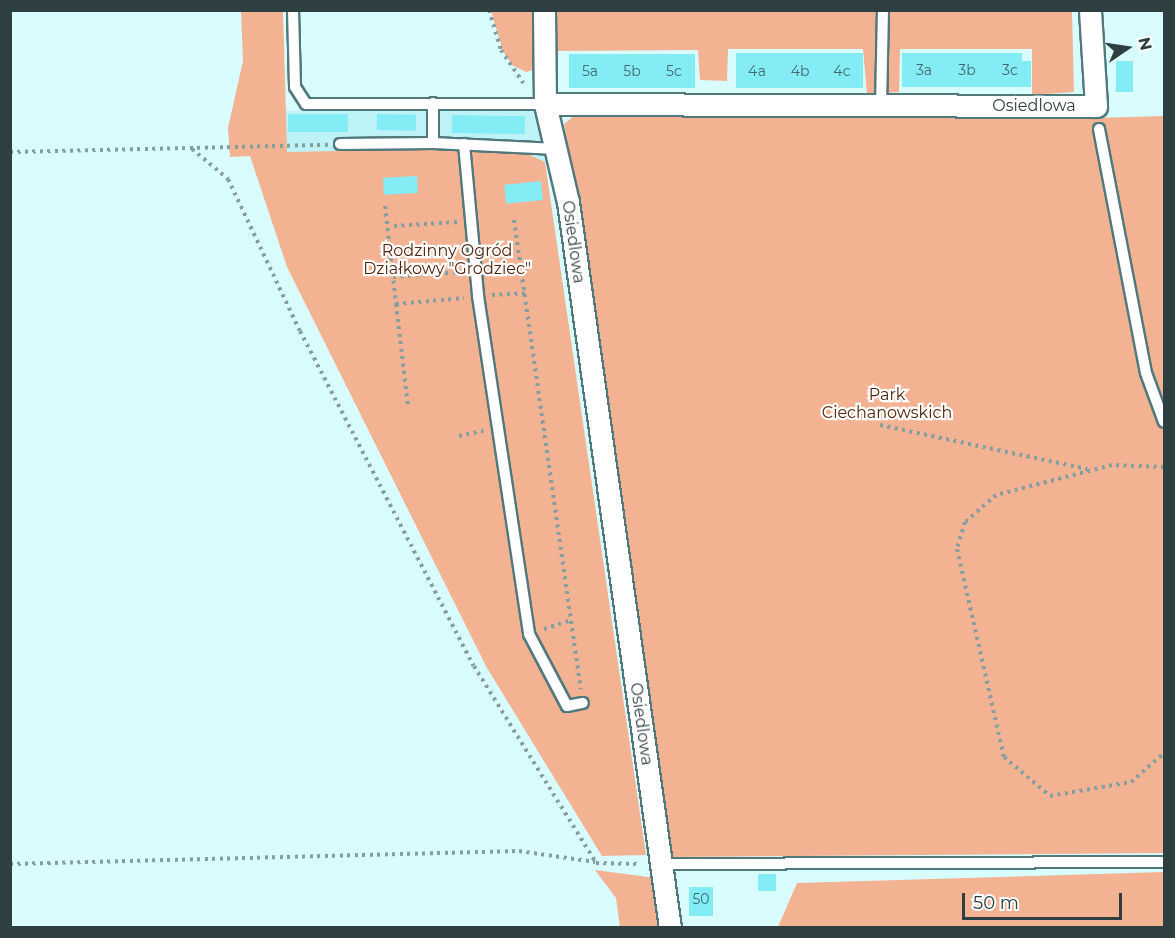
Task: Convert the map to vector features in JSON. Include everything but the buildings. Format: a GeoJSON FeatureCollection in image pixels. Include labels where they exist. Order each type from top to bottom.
{"type":"FeatureCollection","features":[{"type":"Feature","properties":{"kind":"street"},"geometry":{"type":"LineString","coordinates":[[541,104],[544,10]]}},
{"type":"Feature","properties":{"kind":"street","name":"Osiedlowa"},"geometry":{"type":"LineString","coordinates":[[670,927],[557,148],[541,104],[1096,106],[1090,10]]}},
{"type":"Feature","properties":{"kind":"lane"},"geometry":{"type":"LineString","coordinates":[[293,10],[295,87],[306,104],[541,104]]}},
{"type":"Feature","properties":{"kind":"lane"},"geometry":{"type":"LineString","coordinates":[[881,105],[883,10]]}},
{"type":"Feature","properties":{"kind":"lane"},"geometry":{"type":"LineString","coordinates":[[433,103],[434,143]]}},
{"type":"Feature","properties":{"kind":"lane"},"geometry":{"type":"LineString","coordinates":[[1099,129],[1146,373],[1164,422]]}},
{"type":"Feature","properties":{"kind":"lane"},"geometry":{"type":"LineString","coordinates":[[340,144],[434,143],[557,148]]}},
{"type":"Feature","properties":{"kind":"lane"},"geometry":{"type":"LineString","coordinates":[[464,144],[469,221],[478,296],[529,634],[567,706],[583,704]]}},
{"type":"Feature","properties":{"kind":"lane"},"geometry":{"type":"LineString","coordinates":[[661,864],[1164,862]]}},
{"type":"Feature","properties":{"kind":"path"},"geometry":{"type":"LineString","coordinates":[[489,10],[501,51],[541,104]]}},
{"type":"Feature","properties":{"kind":"path"},"geometry":{"type":"LineString","coordinates":[[10,152],[340,144]]}},
{"type":"Feature","properties":{"kind":"path"},"geometry":{"type":"LineString","coordinates":[[192,149],[228,179],[300,332],[474,666],[596,863]]}},
{"type":"Feature","properties":{"kind":"path"},"geometry":{"type":"LineString","coordinates":[[385,206],[408,406]]}},
{"type":"Feature","properties":{"kind":"path"},"geometry":{"type":"LineString","coordinates":[[514,220],[583,704]]}},
{"type":"Feature","properties":{"kind":"path"},"geometry":{"type":"LineString","coordinates":[[394,226],[469,221]]}},
{"type":"Feature","properties":{"kind":"path"},"geometry":{"type":"LineString","coordinates":[[393,277],[475,271]]}},
{"type":"Feature","properties":{"kind":"path"},"geometry":{"type":"LineString","coordinates":[[396,304],[525,293]]}},
{"type":"Feature","properties":{"kind":"path"},"geometry":{"type":"LineString","coordinates":[[880,424],[1088,469]]}},
{"type":"Feature","properties":{"kind":"path"},"geometry":{"type":"LineString","coordinates":[[459,436],[498,428]]}},
{"type":"Feature","properties":{"kind":"path"},"geometry":{"type":"LineString","coordinates":[[1164,467],[1112,465],[1088,469],[996,495],[966,522],[957,549],[1004,757],[1050,796],[1093,792],[1131,782],[1164,753]]}},
{"type":"Feature","properties":{"kind":"path"},"geometry":{"type":"LineString","coordinates":[[529,634],[571,620]]}},
{"type":"Feature","properties":{"kind":"path"},"geometry":{"type":"LineString","coordinates":[[10,864],[519,851],[596,863],[661,864]]}},
{"type":"Feature","properties":{"kind":"shaded area"},"geometry":{"type":"Polygon","coordinates":[[[538,110],[545,162],[526,153],[474,148],[286,152],[285,111],[538,110]]]}},
{"type":"Feature","properties":{"kind":"green space","name":"Rodzinny Ogród Działkowy \"Grodziec\""},"geometry":{"type":"Polygon","coordinates":[[[241,11],[283,11],[287,152],[474,148],[526,153],[545,162],[646,855],[602,856],[487,668],[287,267],[250,156],[230,157],[228,128],[243,61],[241,11]]]}},
{"type":"Feature","properties":{"kind":"green space"},"geometry":{"type":"Polygon","coordinates":[[[491,11],[539,11],[537,69],[526,72],[512,65],[503,51],[491,11]]]}},
{"type":"Feature","properties":{"kind":"green space"},"geometry":{"type":"Polygon","coordinates":[[[556,11],[877,11],[875,94],[867,94],[863,49],[728,49],[727,81],[700,80],[698,50],[556,51],[556,11]]]}},
{"type":"Feature","properties":{"kind":"green space"},"geometry":{"type":"Polygon","coordinates":[[[888,11],[1072,11],[1074,92],[1032,95],[1032,49],[900,49],[899,92],[885,93],[888,11]]]}},
{"type":"Feature","properties":{"kind":"green space","name":"Park Ciechanowskich"},"geometry":{"type":"Polygon","coordinates":[[[1096,113],[1096,118],[1164,116],[1164,853],[672,857],[564,124],[576,114],[1096,113]]]}},
{"type":"Feature","properties":{"kind":"green space"},"geometry":{"type":"Polygon","coordinates":[[[595,870],[656,878],[662,927],[620,927],[616,898],[595,870]]]}},
{"type":"Feature","properties":{"kind":"green space"},"geometry":{"type":"Polygon","coordinates":[[[1164,872],[1164,927],[778,927],[797,883],[1164,872]]]}}]}
